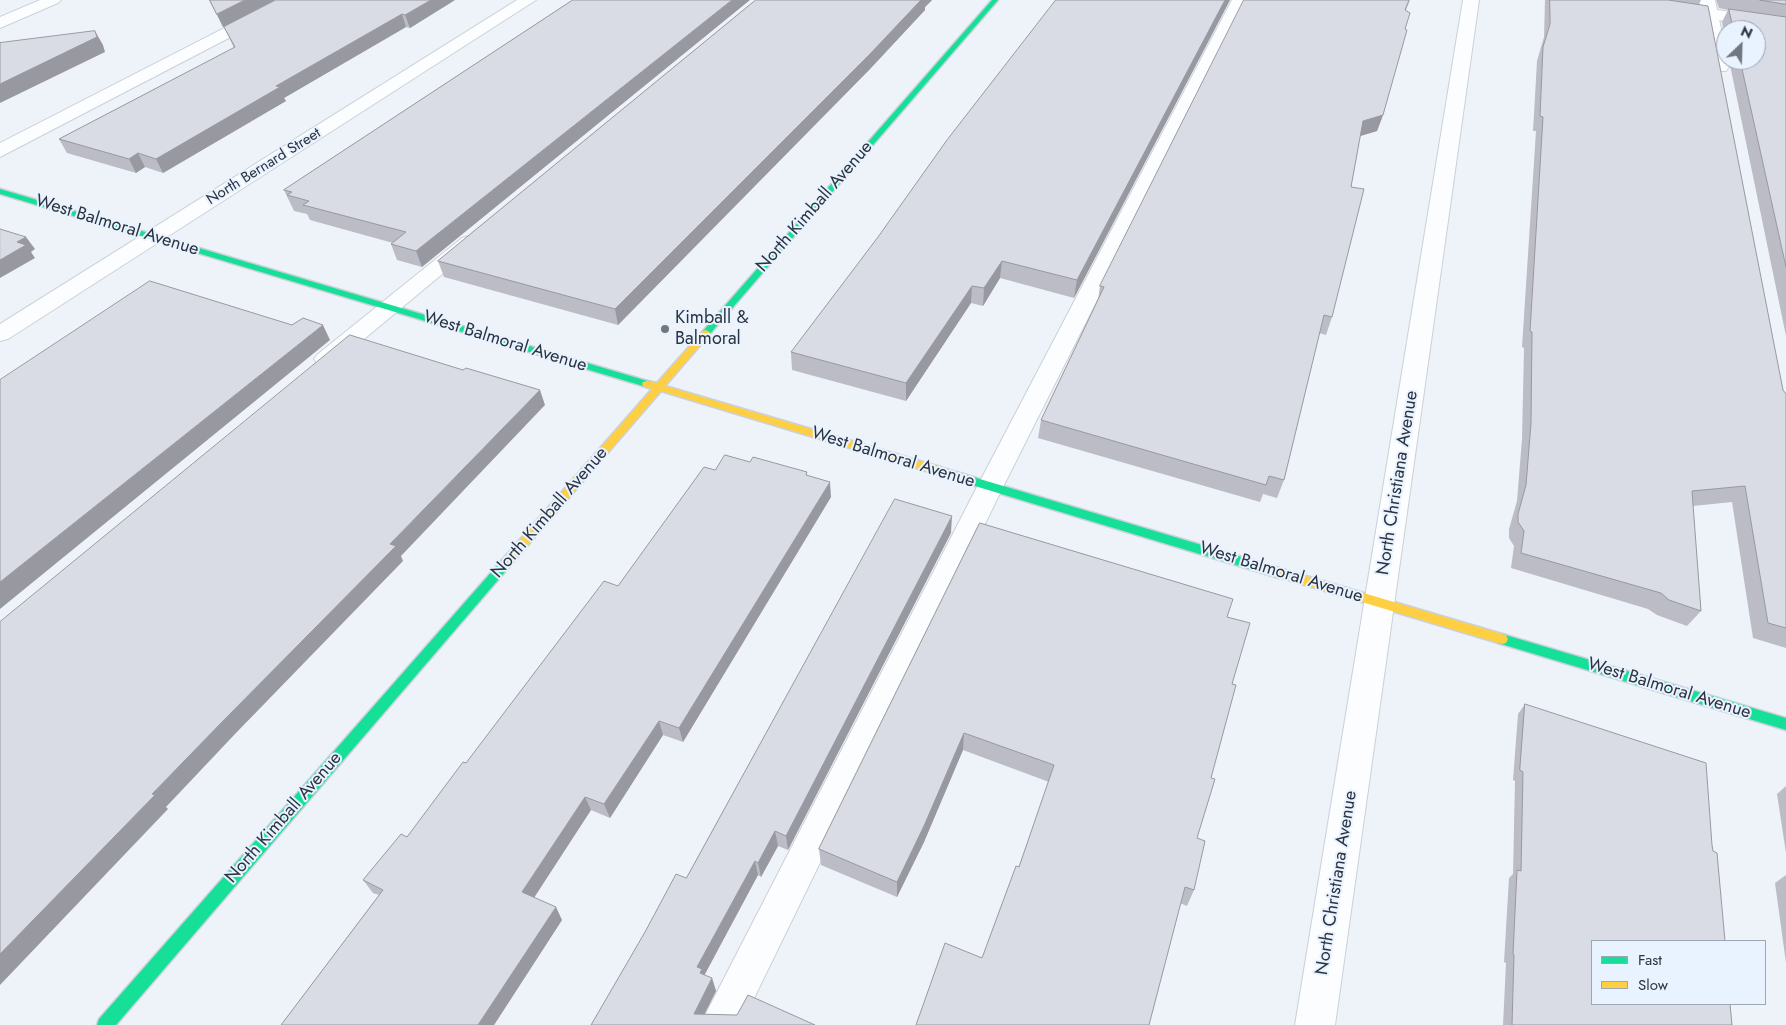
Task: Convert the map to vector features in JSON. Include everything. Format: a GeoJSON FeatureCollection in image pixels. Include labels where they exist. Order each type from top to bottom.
{"type":"FeatureCollection","features":[{"type":"Feature","properties":{"kind":"street"},"geometry":{"type":"LineString","coordinates":[[0,23],[53,0]]}},
{"type":"Feature","properties":{"kind":"street"},"geometry":{"type":"LineString","coordinates":[[0,151],[290,0]]}},
{"type":"Feature","properties":{"kind":"street","name":"North Bernard Street"},"geometry":{"type":"LineString","coordinates":[[0,334],[528,0]]}},
{"type":"Feature","properties":{"kind":"street","name":"North Kimball Avenue"},"geometry":{"type":"LineString","coordinates":[[105,1025],[995,0]]}},
{"type":"Feature","properties":{"kind":"street"},"geometry":{"type":"LineString","coordinates":[[720,1025],[990,487],[1240,0]]}},
{"type":"Feature","properties":{"kind":"street","name":"North Christiana Avenue"},"geometry":{"type":"LineString","coordinates":[[1315,1025],[1471,0]]}},
{"type":"Feature","properties":{"kind":"street"},"geometry":{"type":"LineString","coordinates":[[1616,0],[1708,7],[1786,25]]}},
{"type":"Feature","properties":{"kind":"street"},"geometry":{"type":"LineString","coordinates":[[1708,7],[1724,87]]}},
{"type":"Feature","properties":{"kind":"street","name":"West Balmoral Avenue"},"geometry":{"type":"LineString","coordinates":[[0,191],[1786,724]]}},
{"type":"Feature","properties":{"kind":"street"},"geometry":{"type":"LineString","coordinates":[[310,372],[484,230]]}},
{"type":"Feature","properties":{"kind":"building"},"geometry":{"type":"Polygon","coordinates":[[[210,0],[245,0],[217,14],[210,0]]]}},
{"type":"Feature","properties":{"kind":"building"},"geometry":{"type":"Polygon","coordinates":[[[276,0],[431,0],[405,15],[402,14],[276,86],[280,87],[156,159],[138,153],[129,159],[59,139],[235,47],[224,27],[276,0]]]}},
{"type":"Feature","properties":{"kind":"building"},"geometry":{"type":"Polygon","coordinates":[[[573,0],[732,0],[416,251],[391,244],[406,232],[303,205],[309,201],[287,195],[292,192],[284,190],[573,0]]]}},
{"type":"Feature","properties":{"kind":"building"},"geometry":{"type":"Polygon","coordinates":[[[756,0],[921,0],[870,54],[615,309],[438,261],[756,0]]]}},
{"type":"Feature","properties":{"kind":"building"},"geometry":{"type":"Polygon","coordinates":[[[1056,0],[1225,0],[1077,280],[1002,261],[984,288],[972,286],[906,383],[791,352],[878,237],[947,140],[1056,0]]]}},
{"type":"Feature","properties":{"kind":"building"},"geometry":{"type":"Polygon","coordinates":[[[1244,0],[1409,0],[1405,10],[1410,13],[1383,115],[1363,121],[1351,187],[1364,189],[1332,317],[1324,315],[1284,480],[1269,476],[1266,485],[1041,420],[1104,287],[1100,286],[1244,0]]]}},
{"type":"Feature","properties":{"kind":"building"},"geometry":{"type":"Polygon","coordinates":[[[1550,0],[1668,0],[1708,6],[1716,47],[1716,70],[1720,70],[1783,390],[1786,394],[1786,628],[1768,623],[1745,486],[1692,491],[1701,611],[1669,600],[1661,593],[1521,553],[1524,531],[1518,522],[1518,514],[1526,485],[1531,423],[1532,332],[1530,331],[1543,117],[1540,116],[1543,47],[1550,24],[1550,0]]]}},
{"type":"Feature","properties":{"kind":"building"},"geometry":{"type":"Polygon","coordinates":[[[1760,0],[1786,0],[1786,4],[1760,0]]]}},
{"type":"Feature","properties":{"kind":"building"},"geometry":{"type":"Polygon","coordinates":[[[1729,9],[1786,17],[1786,267],[1742,70],[1766,70],[1766,20],[1732,20],[1729,9]]]}},
{"type":"Feature","properties":{"kind":"building"},"geometry":{"type":"Polygon","coordinates":[[[95,31],[97,37],[0,84],[0,43],[95,31]]]}},
{"type":"Feature","properties":{"kind":"building"},"geometry":{"type":"Polygon","coordinates":[[[0,229],[26,237],[17,242],[26,245],[0,260],[0,229]]]}},
{"type":"Feature","properties":{"kind":"building"},"geometry":{"type":"Polygon","coordinates":[[[150,281],[292,325],[303,318],[323,325],[0,582],[0,380],[150,281]]]}},
{"type":"Feature","properties":{"kind":"building"},"geometry":{"type":"Polygon","coordinates":[[[350,335],[463,370],[466,368],[540,390],[390,544],[396,546],[152,794],[155,795],[0,954],[0,622],[350,335]]]}},
{"type":"Feature","properties":{"kind":"building"},"geometry":{"type":"Polygon","coordinates":[[[725,455],[750,462],[753,457],[807,472],[806,475],[830,482],[679,728],[659,721],[604,804],[585,797],[522,892],[556,907],[478,1025],[281,1025],[383,890],[363,880],[401,834],[407,837],[463,762],[466,763],[604,581],[618,586],[704,467],[715,470],[725,455]]]}},
{"type":"Feature","properties":{"kind":"building"},"geometry":{"type":"Polygon","coordinates":[[[895,499],[952,516],[786,836],[775,831],[758,863],[755,861],[697,967],[702,969],[700,973],[712,978],[694,1014],[737,1015],[748,995],[815,1025],[591,1025],[676,874],[686,878],[895,499]]]}},
{"type":"Feature","properties":{"kind":"building"},"geometry":{"type":"Polygon","coordinates":[[[980,523],[1233,599],[1227,617],[1250,623],[1232,684],[1236,685],[1211,778],[1215,779],[1197,838],[1205,841],[1194,890],[1185,887],[1149,1025],[916,1025],[945,943],[982,958],[1016,866],[1019,867],[1054,765],[964,733],[924,826],[897,882],[819,849],[980,523]]]}},
{"type":"Feature","properties":{"kind":"building"},"geometry":{"type":"Polygon","coordinates":[[[1525,704],[1706,763],[1712,845],[1713,851],[1717,853],[1725,940],[1591,940],[1591,1005],[1730,1005],[1732,1025],[1512,1025],[1517,870],[1521,871],[1523,772],[1520,770],[1525,704]]]}},
{"type":"Feature","properties":{"kind":"traffic: fast"},"geometry":{"type":"LineString","coordinates":[[706,333],[995,0]]}},
{"type":"Feature","properties":{"kind":"traffic: fast"},"geometry":{"type":"LineString","coordinates":[[0,191],[647,384]]}},
{"type":"Feature","properties":{"kind":"traffic: fast"},"geometry":{"type":"LineString","coordinates":[[936,470],[1279,573]]}},
{"type":"Feature","properties":{"kind":"traffic: fast"},"geometry":{"type":"LineString","coordinates":[[105,1025],[506,563]]}},
{"type":"Feature","properties":{"kind":"traffic: fast"},"geometry":{"type":"LineString","coordinates":[[1502,639],[1786,724]]}},
{"type":"Feature","properties":{"kind":"traffic: slow"},"geometry":{"type":"LineString","coordinates":[[506,563],[706,333]]}},
{"type":"Feature","properties":{"kind":"traffic: slow"},"geometry":{"type":"LineString","coordinates":[[647,384],[936,470]]}},
{"type":"Feature","properties":{"kind":"traffic: slow"},"geometry":{"type":"LineString","coordinates":[[1279,573],[1502,639]]}},
{"type":"Feature","properties":{"kind":"place","name":"Kimball & Balmoral"},"geometry":{"type":"Point","coordinates":[665,329]}}]}
